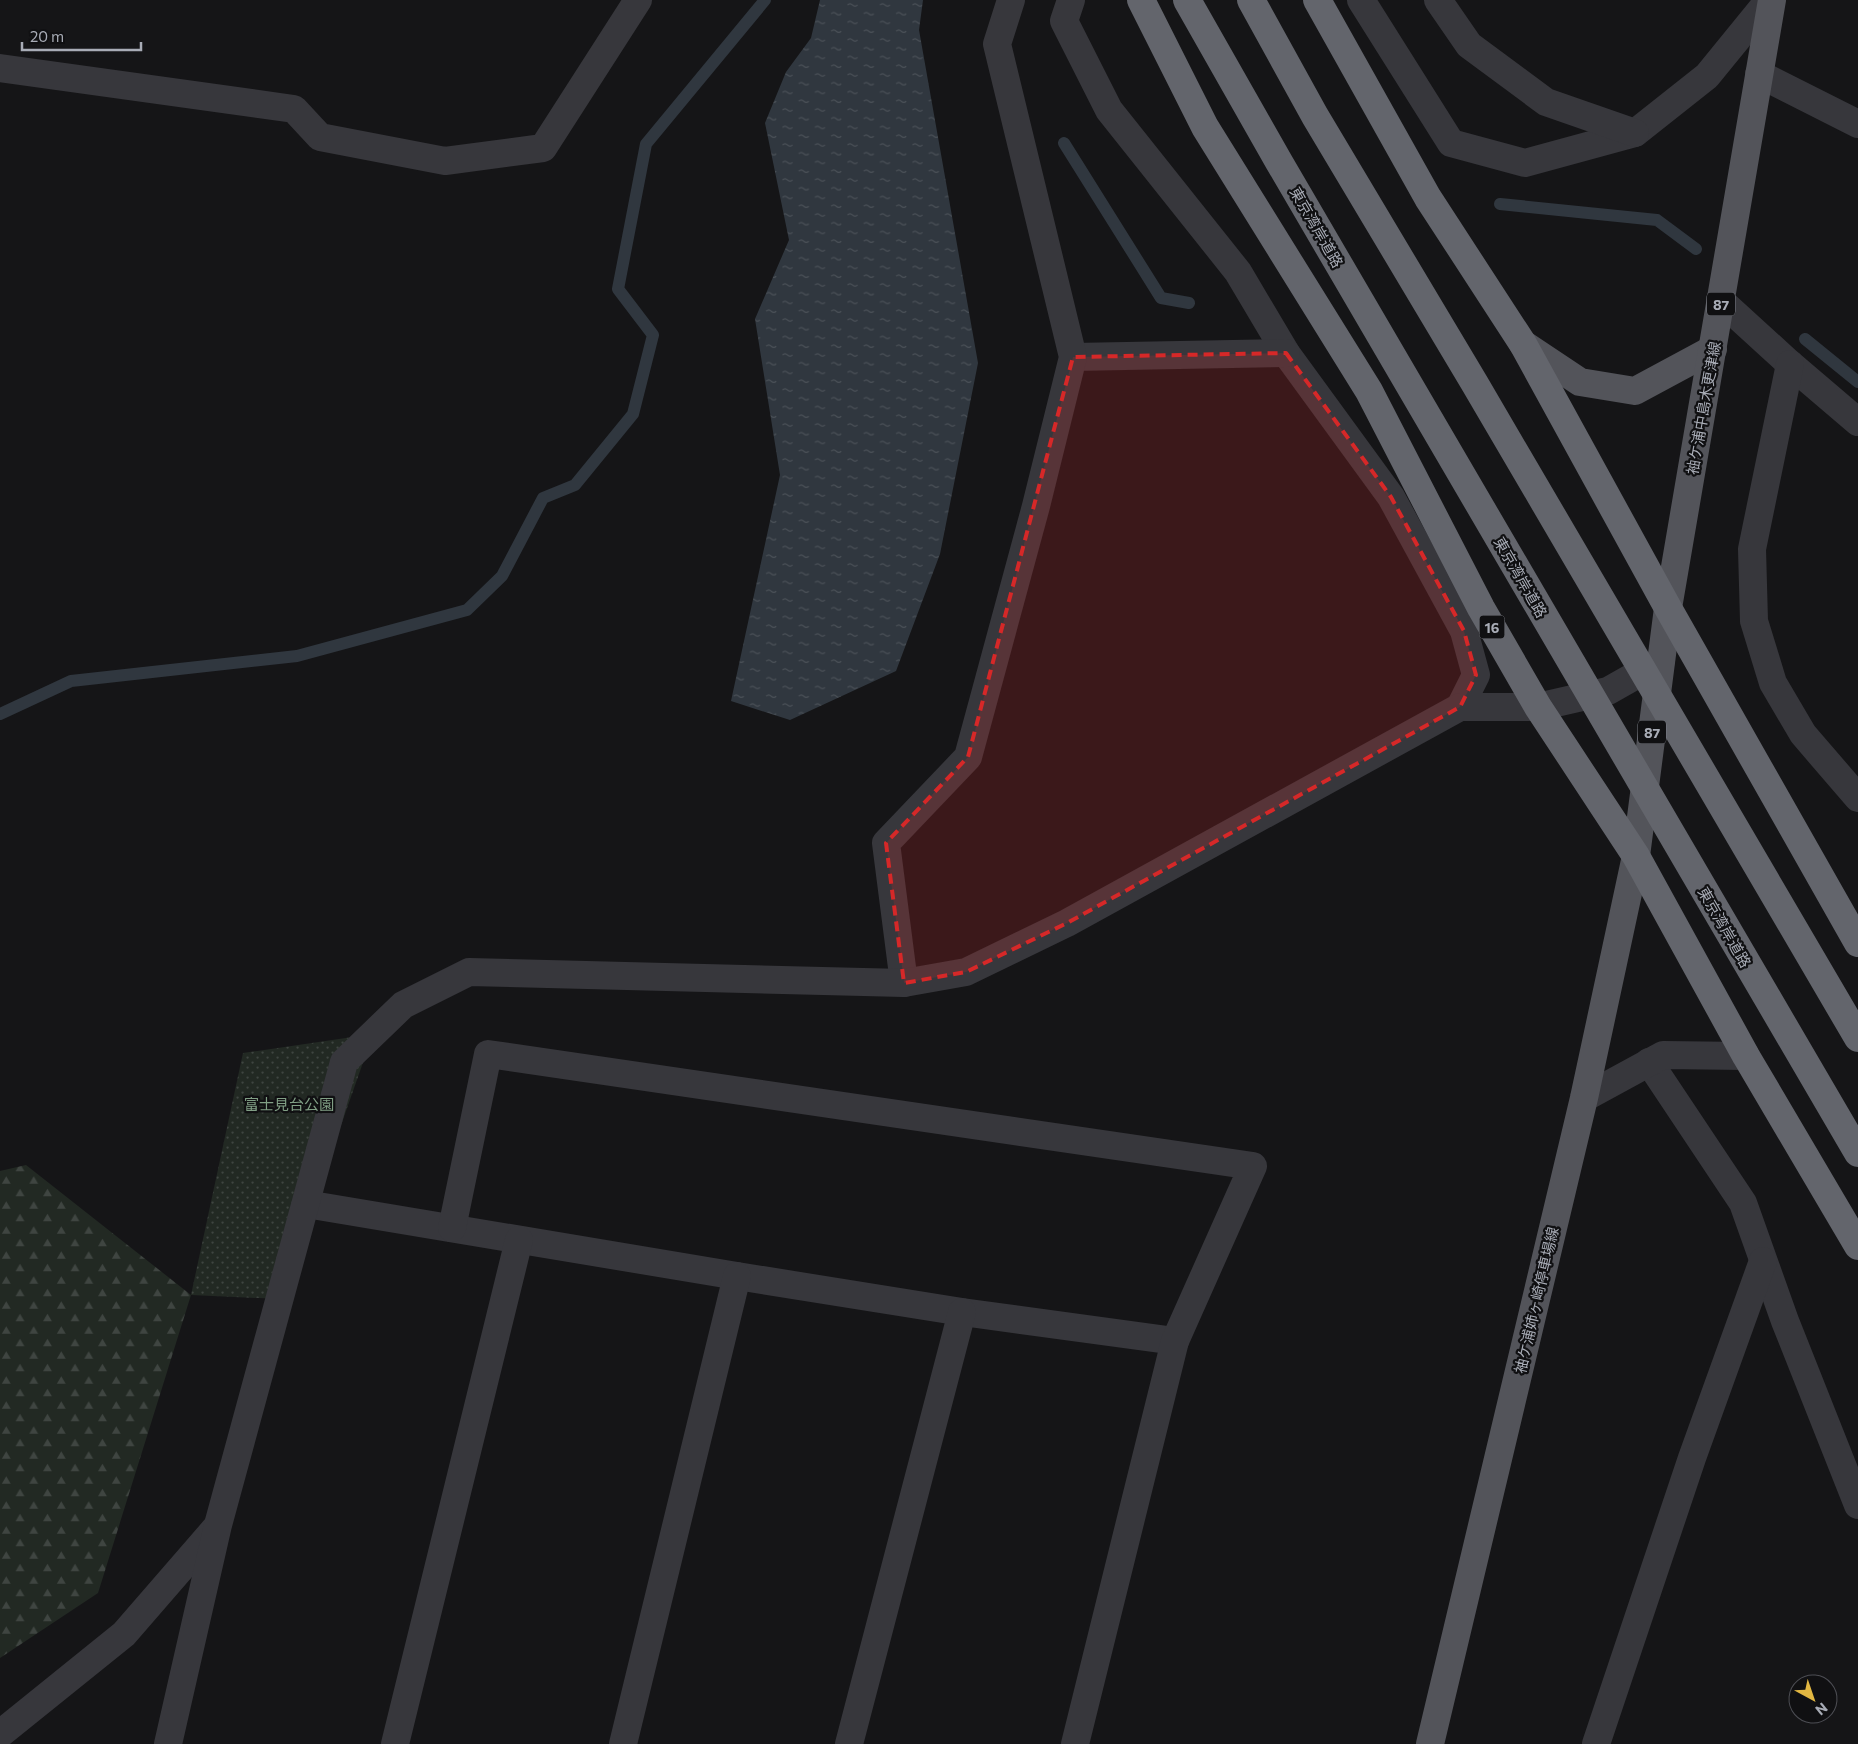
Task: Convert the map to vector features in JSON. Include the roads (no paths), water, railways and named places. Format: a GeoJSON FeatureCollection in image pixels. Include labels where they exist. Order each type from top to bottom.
{"type":"FeatureCollection","features":[{"type":"Feature","properties":{"kind":"highway","name":"16"},"geometry":{"type":"LineString","coordinates":[[1141,0],[1205,127],[1370,391],[1481,608],[1538,707],[1636,856],[1746,1056],[1858,1246]]}},
{"type":"Feature","properties":{"kind":"highway","name":"東京湾岸道路"},"geometry":{"type":"LineString","coordinates":[[1187,0],[1284,171],[1858,1153]]}},
{"type":"Feature","properties":{"kind":"highway"},"geometry":{"type":"LineString","coordinates":[[1251,0],[1315,116],[1475,384],[1858,1038]]}},
{"type":"Feature","properties":{"kind":"highway"},"geometry":{"type":"LineString","coordinates":[[1317,0],[1428,198],[1522,344],[1668,608],[1858,943]]}},
{"type":"Feature","properties":{"kind":"main road","name":"袖ケ浦中島木更津線"},"geometry":{"type":"LineString","coordinates":[[1668,608],[1713,349],[1770,0]]}},
{"type":"Feature","properties":{"kind":"main road"},"geometry":{"type":"LineString","coordinates":[[1522,344],[1580,382],[1634,391],[1713,349]]}},
{"type":"Feature","properties":{"kind":"main road","name":"87"},"geometry":{"type":"LineString","coordinates":[[1636,856],[1668,608]]}},
{"type":"Feature","properties":{"kind":"main road","name":"袖ケ浦姉ヶ崎停車場線"},"geometry":{"type":"LineString","coordinates":[[1430,1744],[1584,1098],[1636,856]]}},
{"type":"Feature","properties":{"kind":"street"},"geometry":{"type":"LineString","coordinates":[[0,68],[294,109],[320,137],[445,161],[543,148],[638,0]]}},
{"type":"Feature","properties":{"kind":"street"},"geometry":{"type":"LineString","coordinates":[[904,983],[886,843],[968,757],[1036,506],[1073,357],[997,44],[1011,0]]}},
{"type":"Feature","properties":{"kind":"street"},"geometry":{"type":"LineString","coordinates":[[1071,0],[1064,22],[1109,110],[1238,272],[1286,353],[1391,497],[1464,631],[1476,674],[1460,707]]}},
{"type":"Feature","properties":{"kind":"street"},"geometry":{"type":"LineString","coordinates":[[1362,0],[1451,143],[1525,163],[1635,133],[1707,76],[1770,0]]}},
{"type":"Feature","properties":{"kind":"street"},"geometry":{"type":"LineString","coordinates":[[1438,0],[1469,44],[1546,102],[1635,133]]}},
{"type":"Feature","properties":{"kind":"street"},"geometry":{"type":"LineString","coordinates":[[1759,74],[1858,124]]}},
{"type":"Feature","properties":{"kind":"street"},"geometry":{"type":"LineString","coordinates":[[1721,301],[1790,364],[1858,422]]}},
{"type":"Feature","properties":{"kind":"street"},"geometry":{"type":"LineString","coordinates":[[1073,357],[1286,353]]}},
{"type":"Feature","properties":{"kind":"street"},"geometry":{"type":"LineString","coordinates":[[1790,364],[1752,549],[1754,621],[1773,683],[1803,734],[1858,798]]}},
{"type":"Feature","properties":{"kind":"street"},"geometry":{"type":"LineString","coordinates":[[168,1744],[218,1525],[344,1062],[404,1005],[469,972],[904,983],[966,972],[1068,923],[1460,707],[1538,707],[1608,690],[1661,661]]}},
{"type":"Feature","properties":{"kind":"street"},"geometry":{"type":"LineString","coordinates":[[452,1228],[488,1054],[1253,1166],[1175,1341],[1075,1744]]}},
{"type":"Feature","properties":{"kind":"street"},"geometry":{"type":"LineString","coordinates":[[1584,1098],[1663,1055],[1746,1056]]}},
{"type":"Feature","properties":{"kind":"street"},"geometry":{"type":"LineString","coordinates":[[1650,1062],[1743,1203],[1763,1261],[1858,1505]]}},
{"type":"Feature","properties":{"kind":"street"},"geometry":{"type":"LineString","coordinates":[[306,1204],[962,1312],[1175,1341]]}},
{"type":"Feature","properties":{"kind":"street"},"geometry":{"type":"LineString","coordinates":[[395,1744],[520,1240]]}},
{"type":"Feature","properties":{"kind":"street"},"geometry":{"type":"LineString","coordinates":[[1596,1744],[1692,1458],[1763,1261]]}},
{"type":"Feature","properties":{"kind":"street"},"geometry":{"type":"LineString","coordinates":[[622,1744],[737,1276]]}},
{"type":"Feature","properties":{"kind":"street"},"geometry":{"type":"LineString","coordinates":[[848,1744],[962,1312]]}},
{"type":"Feature","properties":{"kind":"street"},"geometry":{"type":"LineString","coordinates":[[0,1734],[124,1634],[218,1525]]}},
{"type":"Feature","properties":{"kind":"water"},"geometry":{"type":"Polygon","coordinates":[[[820,0],[923,0],[919,30],[978,363],[940,554],[896,671],[790,720],[731,701],[780,475],[755,319],[789,240],[765,123],[786,72],[811,38],[820,0]]]}},
{"type":"Feature","properties":{"kind":"waterway"},"geometry":{"type":"LineString","coordinates":[[0,714],[71,681],[297,656],[467,610],[502,576],[543,498],[575,485],[633,414],[653,335],[618,289],[646,144],[765,0]]}},
{"type":"Feature","properties":{"kind":"waterway"},"geometry":{"type":"LineString","coordinates":[[1064,143],[1161,298],[1189,303]]}},
{"type":"Feature","properties":{"kind":"waterway"},"geometry":{"type":"LineString","coordinates":[[1500,204],[1657,220],[1696,249]]}},
{"type":"Feature","properties":{"kind":"waterway"},"geometry":{"type":"LineString","coordinates":[[1805,339],[1858,382]]}},
{"type":"Feature","properties":{"kind":"park label","name":"富士見台公園"},"geometry":{"type":"Point","coordinates":[289,1104]}}]}
